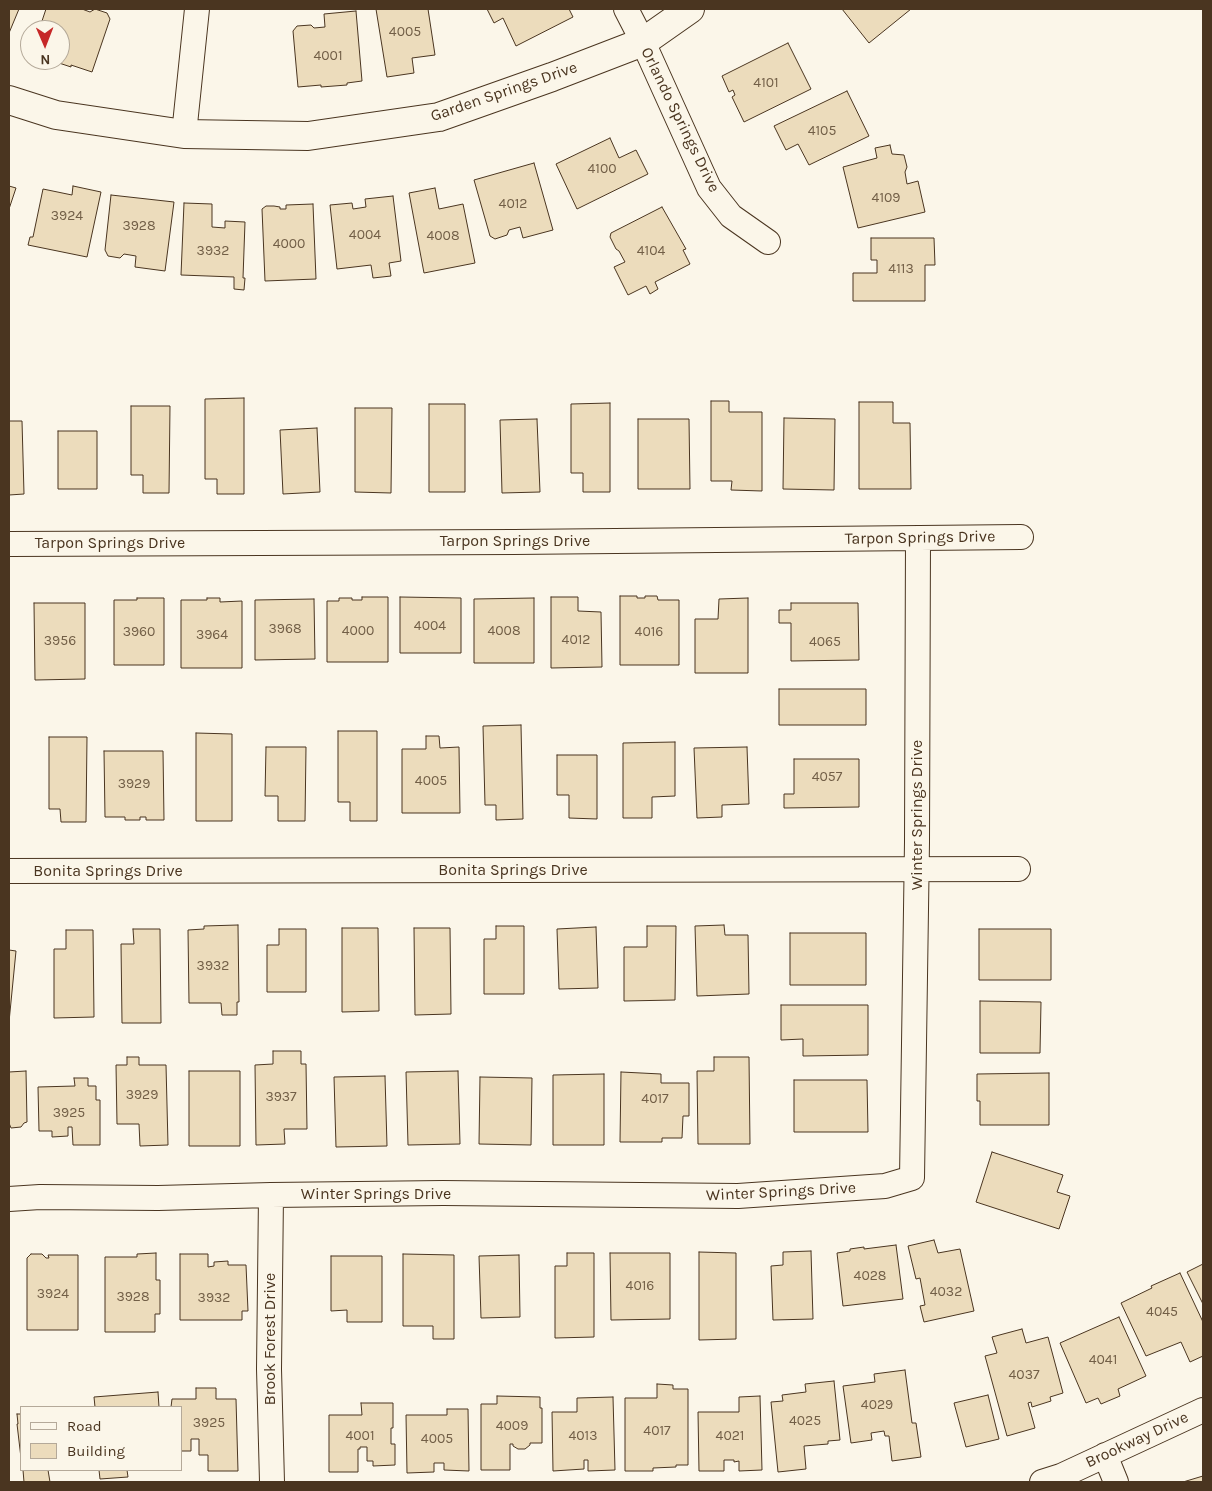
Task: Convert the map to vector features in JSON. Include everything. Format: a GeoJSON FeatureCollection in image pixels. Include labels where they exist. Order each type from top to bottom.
{"type":"FeatureCollection","features":[{"type":"Feature","properties":{"kind":"street"},"geometry":{"type":"LineString","coordinates":[[184,134],[197,9]]}},
{"type":"Feature","properties":{"kind":"street","name":"Orlando Springs Drive"},"geometry":{"type":"LineString","coordinates":[[626,9],[643,42],[709,188],[731,216],[768,242]]}},
{"type":"Feature","properties":{"kind":"street","name":"Garden Springs Drive"},"geometry":{"type":"LineString","coordinates":[[9,100],[56,115],[184,134],[308,136],[439,117],[643,42],[690,9]]}},
{"type":"Feature","properties":{"kind":"street","name":"Tarpon Springs Drive"},"geometry":{"type":"LineString","coordinates":[[9,544],[1021,537]]}},
{"type":"Feature","properties":{"kind":"street","name":"Winter Springs Drive"},"geometry":{"type":"LineString","coordinates":[[9,1199],[40,1197],[158,1198],[443,1193],[738,1196],[885,1186],[912,1178],[917,870],[918,538]]}},
{"type":"Feature","properties":{"kind":"street","name":"Bonita Springs Drive"},"geometry":{"type":"LineString","coordinates":[[9,871],[1018,869]]}},
{"type":"Feature","properties":{"kind":"street","name":"Brook Forest Drive"},"geometry":{"type":"LineString","coordinates":[[270,1195],[272,1482]]}},
{"type":"Feature","properties":{"kind":"street","name":"Brookway Drive"},"geometry":{"type":"LineString","coordinates":[[1042,1482],[1061,1476],[1203,1410]]}},
{"type":"Feature","properties":{"kind":"street"},"geometry":{"type":"LineString","coordinates":[[1105,1455],[1116,1482]]}},
{"type":"Feature","properties":{"kind":"building"},"geometry":{"type":"Polygon","coordinates":[[[9,9],[19,9],[9,33],[9,9]]]}},
{"type":"Feature","properties":{"kind":"building"},"geometry":{"type":"Polygon","coordinates":[[[46,9],[82,9],[90,12],[95,9],[107,13],[110,19],[92,72],[71,65],[70,67],[70,20],[42,20],[46,9]]]}},
{"type":"Feature","properties":{"kind":"building"},"geometry":{"type":"Polygon","coordinates":[[[376,9],[428,9],[435,55],[412,58],[414,73],[387,77],[376,9]]]}},
{"type":"Feature","properties":{"kind":"building"},"geometry":{"type":"Polygon","coordinates":[[[487,9],[569,9],[573,17],[516,46],[503,18],[494,23],[487,9]]]}},
{"type":"Feature","properties":{"kind":"building"},"geometry":{"type":"Polygon","coordinates":[[[842,9],[911,9],[869,43],[842,9]]]}},
{"type":"Feature","properties":{"kind":"building"},"geometry":{"type":"Polygon","coordinates":[[[356,11],[362,81],[347,83],[347,85],[298,87],[293,31],[297,26],[325,27],[324,14],[356,11]]]}},
{"type":"Feature","properties":{"kind":"building"},"geometry":{"type":"Polygon","coordinates":[[[788,43],[811,89],[744,122],[732,97],[735,95],[733,90],[729,92],[722,76],[788,43]]]}},
{"type":"Feature","properties":{"kind":"building"},"geometry":{"type":"Polygon","coordinates":[[[847,91],[869,136],[809,165],[798,144],[786,150],[774,126],[847,91]]]}},
{"type":"Feature","properties":{"kind":"building"},"geometry":{"type":"Polygon","coordinates":[[[610,138],[619,158],[636,150],[648,174],[577,209],[556,164],[610,138]]]}},
{"type":"Feature","properties":{"kind":"building"},"geometry":{"type":"Polygon","coordinates":[[[890,145],[892,154],[904,155],[907,167],[905,172],[907,184],[918,181],[925,212],[858,228],[843,167],[877,158],[875,148],[890,145]]]}},
{"type":"Feature","properties":{"kind":"building"},"geometry":{"type":"Polygon","coordinates":[[[534,163],[553,230],[523,238],[520,227],[509,230],[507,235],[495,239],[490,236],[474,180],[534,163]]]}},
{"type":"Feature","properties":{"kind":"building"},"geometry":{"type":"Polygon","coordinates":[[[9,186],[16,188],[9,209],[9,186]]]}},
{"type":"Feature","properties":{"kind":"building"},"geometry":{"type":"Polygon","coordinates":[[[73,186],[101,192],[87,257],[28,245],[30,237],[33,237],[43,189],[72,195],[73,186]]]}},
{"type":"Feature","properties":{"kind":"building"},"geometry":{"type":"Polygon","coordinates":[[[435,188],[439,209],[463,204],[475,263],[424,273],[409,193],[435,188]]]}},
{"type":"Feature","properties":{"kind":"building"},"geometry":{"type":"Polygon","coordinates":[[[111,195],[174,202],[165,271],[135,267],[136,256],[124,254],[120,258],[108,256],[105,250],[111,195]]]}},
{"type":"Feature","properties":{"kind":"building"},"geometry":{"type":"Polygon","coordinates":[[[393,196],[401,261],[389,263],[391,276],[373,278],[371,265],[337,269],[330,205],[352,203],[353,209],[366,207],[365,199],[393,196]]]}},
{"type":"Feature","properties":{"kind":"building"},"geometry":{"type":"Polygon","coordinates":[[[184,203],[212,204],[212,227],[225,228],[225,221],[245,222],[244,290],[234,289],[234,277],[181,275],[184,203]]]}},
{"type":"Feature","properties":{"kind":"building"},"geometry":{"type":"Polygon","coordinates":[[[313,204],[316,279],[265,281],[262,209],[266,206],[286,209],[286,205],[313,204]]]}},
{"type":"Feature","properties":{"kind":"building"},"geometry":{"type":"Polygon","coordinates":[[[662,207],[686,249],[683,250],[690,264],[655,282],[658,289],[650,294],[646,286],[628,295],[614,267],[625,262],[610,237],[611,233],[662,207]]]}},
{"type":"Feature","properties":{"kind":"building"},"geometry":{"type":"Polygon","coordinates":[[[871,238],[934,238],[935,265],[925,265],[925,301],[853,301],[853,273],[877,273],[877,260],[871,260],[871,238]]]}},
{"type":"Feature","properties":{"kind":"building"},"geometry":{"type":"Polygon","coordinates":[[[244,398],[244,494],[217,494],[217,479],[205,479],[205,399],[244,398]]]}},
{"type":"Feature","properties":{"kind":"building"},"geometry":{"type":"Polygon","coordinates":[[[711,401],[729,401],[729,412],[762,412],[762,491],[731,490],[732,481],[711,481],[711,401]]]}},
{"type":"Feature","properties":{"kind":"building"},"geometry":{"type":"Polygon","coordinates":[[[859,402],[893,402],[893,423],[910,423],[911,489],[859,489],[859,402]]]}},
{"type":"Feature","properties":{"kind":"building"},"geometry":{"type":"Polygon","coordinates":[[[610,403],[610,492],[583,492],[583,473],[571,473],[571,404],[610,403]]]}},
{"type":"Feature","properties":{"kind":"building"},"geometry":{"type":"Polygon","coordinates":[[[429,404],[465,404],[465,492],[429,492],[429,404]]]}},
{"type":"Feature","properties":{"kind":"building"},"geometry":{"type":"Polygon","coordinates":[[[131,406],[170,406],[169,493],[143,493],[143,475],[131,475],[131,406]]]}},
{"type":"Feature","properties":{"kind":"building"},"geometry":{"type":"Polygon","coordinates":[[[355,408],[392,408],[391,493],[355,492],[355,408]]]}},
{"type":"Feature","properties":{"kind":"building"},"geometry":{"type":"Polygon","coordinates":[[[784,418],[835,419],[834,490],[783,489],[784,418]]]}},
{"type":"Feature","properties":{"kind":"building"},"geometry":{"type":"Polygon","coordinates":[[[537,419],[540,492],[502,493],[500,420],[537,419]]]}},
{"type":"Feature","properties":{"kind":"building"},"geometry":{"type":"Polygon","coordinates":[[[638,419],[689,419],[690,489],[638,489],[638,419]]]}},
{"type":"Feature","properties":{"kind":"building"},"geometry":{"type":"Polygon","coordinates":[[[9,421],[22,421],[24,494],[9,495],[9,421]]]}},
{"type":"Feature","properties":{"kind":"building"},"geometry":{"type":"Polygon","coordinates":[[[317,428],[320,492],[283,494],[280,430],[317,428]]]}},
{"type":"Feature","properties":{"kind":"building"},"geometry":{"type":"Polygon","coordinates":[[[58,431],[97,431],[97,489],[58,489],[58,431]]]}},
{"type":"Feature","properties":{"kind":"building"},"geometry":{"type":"Polygon","coordinates":[[[620,596],[645,598],[645,596],[657,596],[658,600],[679,600],[679,665],[620,665],[620,596]]]}},
{"type":"Feature","properties":{"kind":"building"},"geometry":{"type":"Polygon","coordinates":[[[362,597],[388,597],[388,662],[327,662],[327,601],[339,601],[339,598],[362,600],[362,597]]]}},
{"type":"Feature","properties":{"kind":"building"},"geometry":{"type":"Polygon","coordinates":[[[400,597],[461,598],[461,653],[400,653],[400,597]]]}},
{"type":"Feature","properties":{"kind":"building"},"geometry":{"type":"Polygon","coordinates":[[[551,597],[578,597],[578,611],[601,612],[602,667],[551,668],[551,597]]]}},
{"type":"Feature","properties":{"kind":"building"},"geometry":{"type":"Polygon","coordinates":[[[137,598],[164,598],[164,665],[114,665],[114,600],[137,600],[137,598]]]}},
{"type":"Feature","properties":{"kind":"building"},"geometry":{"type":"Polygon","coordinates":[[[207,598],[220,598],[220,602],[242,601],[242,668],[181,668],[181,600],[207,600],[207,598]]]}},
{"type":"Feature","properties":{"kind":"building"},"geometry":{"type":"Polygon","coordinates":[[[534,598],[534,663],[474,663],[474,599],[534,598]]]}},
{"type":"Feature","properties":{"kind":"building"},"geometry":{"type":"Polygon","coordinates":[[[748,598],[748,673],[695,673],[695,619],[718,619],[719,599],[748,598]]]}},
{"type":"Feature","properties":{"kind":"building"},"geometry":{"type":"Polygon","coordinates":[[[314,599],[315,659],[255,660],[255,600],[314,599]]]}},
{"type":"Feature","properties":{"kind":"building"},"geometry":{"type":"Polygon","coordinates":[[[34,603],[85,603],[85,679],[35,680],[34,603]]]}},
{"type":"Feature","properties":{"kind":"building"},"geometry":{"type":"Polygon","coordinates":[[[791,603],[858,603],[859,660],[791,661],[791,623],[779,623],[779,610],[791,610],[791,603]]]}},
{"type":"Feature","properties":{"kind":"building"},"geometry":{"type":"Polygon","coordinates":[[[779,689],[866,689],[866,725],[779,725],[779,689]]]}},
{"type":"Feature","properties":{"kind":"building"},"geometry":{"type":"Polygon","coordinates":[[[521,725],[523,819],[496,820],[496,805],[485,805],[483,726],[521,725]]]}},
{"type":"Feature","properties":{"kind":"building"},"geometry":{"type":"Polygon","coordinates":[[[338,731],[377,731],[377,821],[350,821],[350,802],[338,802],[338,731]]]}},
{"type":"Feature","properties":{"kind":"building"},"geometry":{"type":"Polygon","coordinates":[[[196,733],[232,734],[232,821],[196,821],[196,733]]]}},
{"type":"Feature","properties":{"kind":"building"},"geometry":{"type":"Polygon","coordinates":[[[426,736],[439,736],[440,748],[459,747],[460,813],[402,813],[402,749],[426,749],[426,736]]]}},
{"type":"Feature","properties":{"kind":"building"},"geometry":{"type":"Polygon","coordinates":[[[49,737],[87,737],[86,822],[61,822],[60,809],[49,809],[49,737]]]}},
{"type":"Feature","properties":{"kind":"building"},"geometry":{"type":"Polygon","coordinates":[[[675,742],[675,796],[652,797],[652,818],[623,818],[623,743],[675,742]]]}},
{"type":"Feature","properties":{"kind":"building"},"geometry":{"type":"Polygon","coordinates":[[[266,747],[306,747],[305,821],[278,821],[278,796],[265,796],[266,747]]]}},
{"type":"Feature","properties":{"kind":"building"},"geometry":{"type":"Polygon","coordinates":[[[747,747],[749,804],[722,805],[722,817],[697,818],[694,748],[747,747]]]}},
{"type":"Feature","properties":{"kind":"building"},"geometry":{"type":"Polygon","coordinates":[[[104,751],[163,751],[164,820],[146,820],[146,817],[140,817],[140,820],[125,820],[125,817],[105,817],[104,751]]]}},
{"type":"Feature","properties":{"kind":"building"},"geometry":{"type":"Polygon","coordinates":[[[557,755],[597,755],[597,819],[569,818],[569,795],[557,795],[557,755]]]}},
{"type":"Feature","properties":{"kind":"building"},"geometry":{"type":"Polygon","coordinates":[[[794,759],[859,759],[859,807],[784,808],[784,794],[794,794],[794,759]]]}},
{"type":"Feature","properties":{"kind":"building"},"geometry":{"type":"Polygon","coordinates":[[[238,925],[239,1002],[237,1002],[237,1015],[222,1015],[221,1003],[189,1003],[188,930],[204,929],[204,926],[238,925]]]}},
{"type":"Feature","properties":{"kind":"building"},"geometry":{"type":"Polygon","coordinates":[[[724,925],[725,935],[748,935],[749,994],[697,996],[695,926],[724,925]]]}},
{"type":"Feature","properties":{"kind":"building"},"geometry":{"type":"Polygon","coordinates":[[[496,926],[524,926],[524,994],[484,994],[484,939],[496,939],[496,926]]]}},
{"type":"Feature","properties":{"kind":"building"},"geometry":{"type":"Polygon","coordinates":[[[647,926],[676,926],[675,1000],[624,1001],[624,947],[647,947],[647,926]]]}},
{"type":"Feature","properties":{"kind":"building"},"geometry":{"type":"Polygon","coordinates":[[[596,927],[598,988],[559,989],[557,929],[596,927]]]}},
{"type":"Feature","properties":{"kind":"building"},"geometry":{"type":"Polygon","coordinates":[[[342,928],[378,928],[379,1011],[342,1012],[342,928]]]}},
{"type":"Feature","properties":{"kind":"building"},"geometry":{"type":"Polygon","coordinates":[[[414,928],[450,928],[451,1014],[415,1015],[414,928]]]}},
{"type":"Feature","properties":{"kind":"building"},"geometry":{"type":"Polygon","coordinates":[[[133,929],[160,929],[161,1023],[122,1023],[121,944],[134,944],[133,929]]]}},
{"type":"Feature","properties":{"kind":"building"},"geometry":{"type":"Polygon","coordinates":[[[279,929],[306,929],[306,992],[267,992],[267,945],[279,945],[279,929]]]}},
{"type":"Feature","properties":{"kind":"building"},"geometry":{"type":"Polygon","coordinates":[[[979,929],[1051,929],[1051,980],[979,980],[979,929]]]}},
{"type":"Feature","properties":{"kind":"building"},"geometry":{"type":"Polygon","coordinates":[[[66,930],[93,930],[94,1017],[54,1018],[54,949],[66,949],[66,930]]]}},
{"type":"Feature","properties":{"kind":"building"},"geometry":{"type":"Polygon","coordinates":[[[790,933],[866,933],[866,985],[790,985],[790,933]]]}},
{"type":"Feature","properties":{"kind":"building"},"geometry":{"type":"Polygon","coordinates":[[[9,950],[16,951],[9,1022],[9,950]]]}},
{"type":"Feature","properties":{"kind":"building"},"geometry":{"type":"Polygon","coordinates":[[[980,1001],[1041,1002],[1040,1053],[980,1053],[980,1001]]]}},
{"type":"Feature","properties":{"kind":"building"},"geometry":{"type":"Polygon","coordinates":[[[781,1005],[868,1005],[868,1055],[803,1056],[803,1039],[781,1040],[781,1005]]]}},
{"type":"Feature","properties":{"kind":"building"},"geometry":{"type":"Polygon","coordinates":[[[273,1051],[301,1051],[301,1064],[306,1064],[307,1129],[284,1129],[285,1144],[256,1145],[255,1065],[273,1064],[273,1051]]]}},
{"type":"Feature","properties":{"kind":"building"},"geometry":{"type":"Polygon","coordinates":[[[127,1057],[139,1057],[139,1065],[166,1065],[168,1145],[140,1146],[139,1124],[117,1124],[116,1065],[127,1065],[127,1057]]]}},
{"type":"Feature","properties":{"kind":"building"},"geometry":{"type":"Polygon","coordinates":[[[714,1057],[749,1057],[750,1144],[698,1144],[697,1071],[714,1071],[714,1057]]]}},
{"type":"Feature","properties":{"kind":"building"},"geometry":{"type":"Polygon","coordinates":[[[26,1071],[27,1122],[21,1127],[11,1128],[9,1123],[9,1072],[26,1071]]]}},
{"type":"Feature","properties":{"kind":"building"},"geometry":{"type":"Polygon","coordinates":[[[189,1071],[240,1071],[240,1146],[189,1146],[189,1071]]]}},
{"type":"Feature","properties":{"kind":"building"},"geometry":{"type":"Polygon","coordinates":[[[458,1071],[460,1144],[408,1145],[406,1072],[458,1071]]]}},
{"type":"Feature","properties":{"kind":"building"},"geometry":{"type":"Polygon","coordinates":[[[621,1072],[661,1074],[661,1083],[689,1083],[689,1116],[683,1116],[682,1138],[662,1138],[662,1142],[620,1142],[621,1072]]]}},
{"type":"Feature","properties":{"kind":"building"},"geometry":{"type":"Polygon","coordinates":[[[1049,1073],[1049,1125],[980,1125],[980,1101],[977,1101],[977,1074],[1049,1073]]]}},
{"type":"Feature","properties":{"kind":"building"},"geometry":{"type":"Polygon","coordinates":[[[604,1074],[604,1145],[553,1145],[553,1075],[604,1074]]]}},
{"type":"Feature","properties":{"kind":"building"},"geometry":{"type":"Polygon","coordinates":[[[385,1076],[387,1146],[336,1147],[334,1077],[385,1076]]]}},
{"type":"Feature","properties":{"kind":"building"},"geometry":{"type":"Polygon","coordinates":[[[480,1077],[532,1078],[531,1145],[479,1144],[480,1077]]]}},
{"type":"Feature","properties":{"kind":"building"},"geometry":{"type":"Polygon","coordinates":[[[74,1078],[88,1078],[88,1086],[96,1086],[96,1100],[100,1100],[100,1145],[73,1145],[72,1127],[68,1127],[68,1136],[52,1137],[52,1131],[39,1131],[38,1087],[75,1086],[74,1078]]]}},
{"type":"Feature","properties":{"kind":"building"},"geometry":{"type":"Polygon","coordinates":[[[794,1080],[867,1080],[868,1132],[794,1132],[794,1080]]]}},
{"type":"Feature","properties":{"kind":"building"},"geometry":{"type":"Polygon","coordinates":[[[992,1152],[1063,1175],[1057,1192],[1070,1196],[1059,1229],[976,1202],[992,1152]]]}},
{"type":"Feature","properties":{"kind":"building"},"geometry":{"type":"Polygon","coordinates":[[[934,1240],[938,1253],[960,1249],[974,1311],[924,1322],[920,1306],[925,1305],[920,1278],[916,1279],[908,1246],[934,1240]]]}},
{"type":"Feature","properties":{"kind":"building"},"geometry":{"type":"Polygon","coordinates":[[[896,1245],[903,1299],[843,1306],[837,1253],[864,1247],[864,1249],[896,1245]]]}},
{"type":"Feature","properties":{"kind":"building"},"geometry":{"type":"Polygon","coordinates":[[[811,1251],[813,1319],[773,1320],[771,1266],[783,1265],[783,1252],[811,1251]]]}},
{"type":"Feature","properties":{"kind":"building"},"geometry":{"type":"Polygon","coordinates":[[[699,1252],[736,1253],[736,1339],[699,1340],[699,1252]]]}},
{"type":"Feature","properties":{"kind":"building"},"geometry":{"type":"Polygon","coordinates":[[[156,1253],[156,1280],[160,1280],[160,1314],[155,1314],[155,1332],[105,1332],[105,1257],[137,1257],[137,1254],[156,1253]]]}},
{"type":"Feature","properties":{"kind":"building"},"geometry":{"type":"Polygon","coordinates":[[[567,1253],[594,1253],[594,1337],[555,1338],[555,1266],[567,1266],[567,1253]]]}},
{"type":"Feature","properties":{"kind":"building"},"geometry":{"type":"Polygon","coordinates":[[[610,1253],[670,1253],[670,1319],[611,1320],[610,1253]]]}},
{"type":"Feature","properties":{"kind":"building"},"geometry":{"type":"Polygon","coordinates":[[[31,1254],[42,1254],[46,1258],[49,1258],[48,1255],[78,1255],[78,1330],[27,1330],[27,1258],[31,1254]]]}},
{"type":"Feature","properties":{"kind":"building"},"geometry":{"type":"Polygon","coordinates":[[[180,1254],[208,1254],[208,1267],[214,1266],[214,1262],[228,1261],[228,1265],[246,1265],[248,1311],[242,1311],[242,1320],[180,1320],[180,1254]]]}},
{"type":"Feature","properties":{"kind":"building"},"geometry":{"type":"Polygon","coordinates":[[[403,1254],[454,1255],[454,1339],[433,1339],[433,1326],[403,1326],[403,1254]]]}},
{"type":"Feature","properties":{"kind":"building"},"geometry":{"type":"Polygon","coordinates":[[[519,1255],[520,1317],[481,1318],[479,1256],[519,1255]]]}},
{"type":"Feature","properties":{"kind":"building"},"geometry":{"type":"Polygon","coordinates":[[[331,1256],[382,1256],[382,1322],[347,1322],[347,1310],[331,1311],[331,1256]]]}},
{"type":"Feature","properties":{"kind":"building"},"geometry":{"type":"Polygon","coordinates":[[[1203,1264],[1203,1304],[1187,1272],[1203,1264]]]}},
{"type":"Feature","properties":{"kind":"building"},"geometry":{"type":"Polygon","coordinates":[[[1180,1273],[1203,1322],[1203,1356],[1190,1362],[1181,1342],[1146,1356],[1121,1303],[1152,1288],[1151,1286],[1180,1273]]]}},
{"type":"Feature","properties":{"kind":"building"},"geometry":{"type":"Polygon","coordinates":[[[1119,1317],[1146,1376],[1118,1389],[1120,1396],[1101,1404],[1098,1398],[1086,1403],[1060,1343],[1119,1317]]]}},
{"type":"Feature","properties":{"kind":"building"},"geometry":{"type":"Polygon","coordinates":[[[1022,1329],[1026,1343],[1048,1337],[1063,1393],[1050,1397],[1051,1401],[1032,1407],[1031,1402],[1028,1403],[1035,1428],[1007,1436],[985,1356],[997,1353],[992,1337],[1022,1329]]]}},
{"type":"Feature","properties":{"kind":"building"},"geometry":{"type":"Polygon","coordinates":[[[905,1370],[912,1423],[916,1423],[921,1457],[892,1461],[889,1436],[885,1436],[884,1431],[871,1433],[872,1440],[851,1443],[843,1386],[875,1382],[874,1374],[905,1370]]]}},
{"type":"Feature","properties":{"kind":"building"},"geometry":{"type":"Polygon","coordinates":[[[834,1381],[840,1440],[828,1441],[828,1444],[804,1446],[806,1469],[778,1472],[771,1402],[783,1401],[782,1395],[806,1392],[805,1384],[834,1381]]]}},
{"type":"Feature","properties":{"kind":"building"},"geometry":{"type":"Polygon","coordinates":[[[657,1384],[673,1385],[673,1389],[688,1389],[688,1465],[653,1468],[653,1471],[625,1471],[625,1398],[657,1398],[657,1384]]]}},
{"type":"Feature","properties":{"kind":"building"},"geometry":{"type":"Polygon","coordinates":[[[196,1388],[216,1388],[216,1399],[236,1399],[238,1471],[208,1471],[208,1455],[199,1455],[199,1439],[191,1439],[191,1451],[182,1451],[182,1406],[171,1406],[172,1399],[196,1399],[196,1388]]]}},
{"type":"Feature","properties":{"kind":"building"},"geometry":{"type":"Polygon","coordinates":[[[158,1392],[159,1406],[95,1406],[94,1397],[158,1392]]]}},
{"type":"Feature","properties":{"kind":"building"},"geometry":{"type":"Polygon","coordinates":[[[988,1395],[999,1439],[966,1447],[954,1403],[988,1395]]]}},
{"type":"Feature","properties":{"kind":"building"},"geometry":{"type":"Polygon","coordinates":[[[497,1396],[540,1397],[540,1408],[542,1408],[542,1443],[530,1443],[525,1449],[518,1449],[513,1444],[510,1444],[510,1470],[481,1470],[481,1404],[497,1404],[497,1396]]]}},
{"type":"Feature","properties":{"kind":"building"},"geometry":{"type":"Polygon","coordinates":[[[760,1396],[762,1470],[739,1471],[739,1461],[724,1460],[724,1471],[699,1471],[698,1412],[739,1412],[739,1397],[760,1396]]]}},
{"type":"Feature","properties":{"kind":"building"},"geometry":{"type":"Polygon","coordinates":[[[613,1397],[615,1470],[588,1471],[588,1460],[584,1460],[584,1469],[553,1471],[552,1412],[577,1412],[577,1398],[613,1397]]]}},
{"type":"Feature","properties":{"kind":"building"},"geometry":{"type":"Polygon","coordinates":[[[361,1403],[393,1403],[391,1444],[395,1444],[395,1465],[373,1466],[373,1461],[367,1461],[367,1447],[360,1447],[358,1449],[358,1472],[329,1472],[329,1415],[362,1415],[361,1403]]]}},
{"type":"Feature","properties":{"kind":"building"},"geometry":{"type":"Polygon","coordinates":[[[447,1409],[468,1409],[469,1471],[444,1470],[444,1463],[434,1463],[434,1472],[407,1473],[406,1415],[447,1415],[447,1409]]]}},
{"type":"Feature","properties":{"kind":"building"},"geometry":{"type":"Polygon","coordinates":[[[17,1414],[20,1414],[20,1450],[17,1424],[17,1414]]]}},
{"type":"Feature","properties":{"kind":"building"},"geometry":{"type":"Polygon","coordinates":[[[23,1471],[48,1471],[50,1482],[24,1482],[23,1471]]]}},
{"type":"Feature","properties":{"kind":"building"},"geometry":{"type":"Polygon","coordinates":[[[99,1471],[127,1471],[128,1477],[100,1479],[99,1471]]]}},
{"type":"Feature","properties":{"kind":"building"},"geometry":{"type":"Polygon","coordinates":[[[1203,1476],[1203,1482],[1183,1482],[1203,1476]]]}}]}
